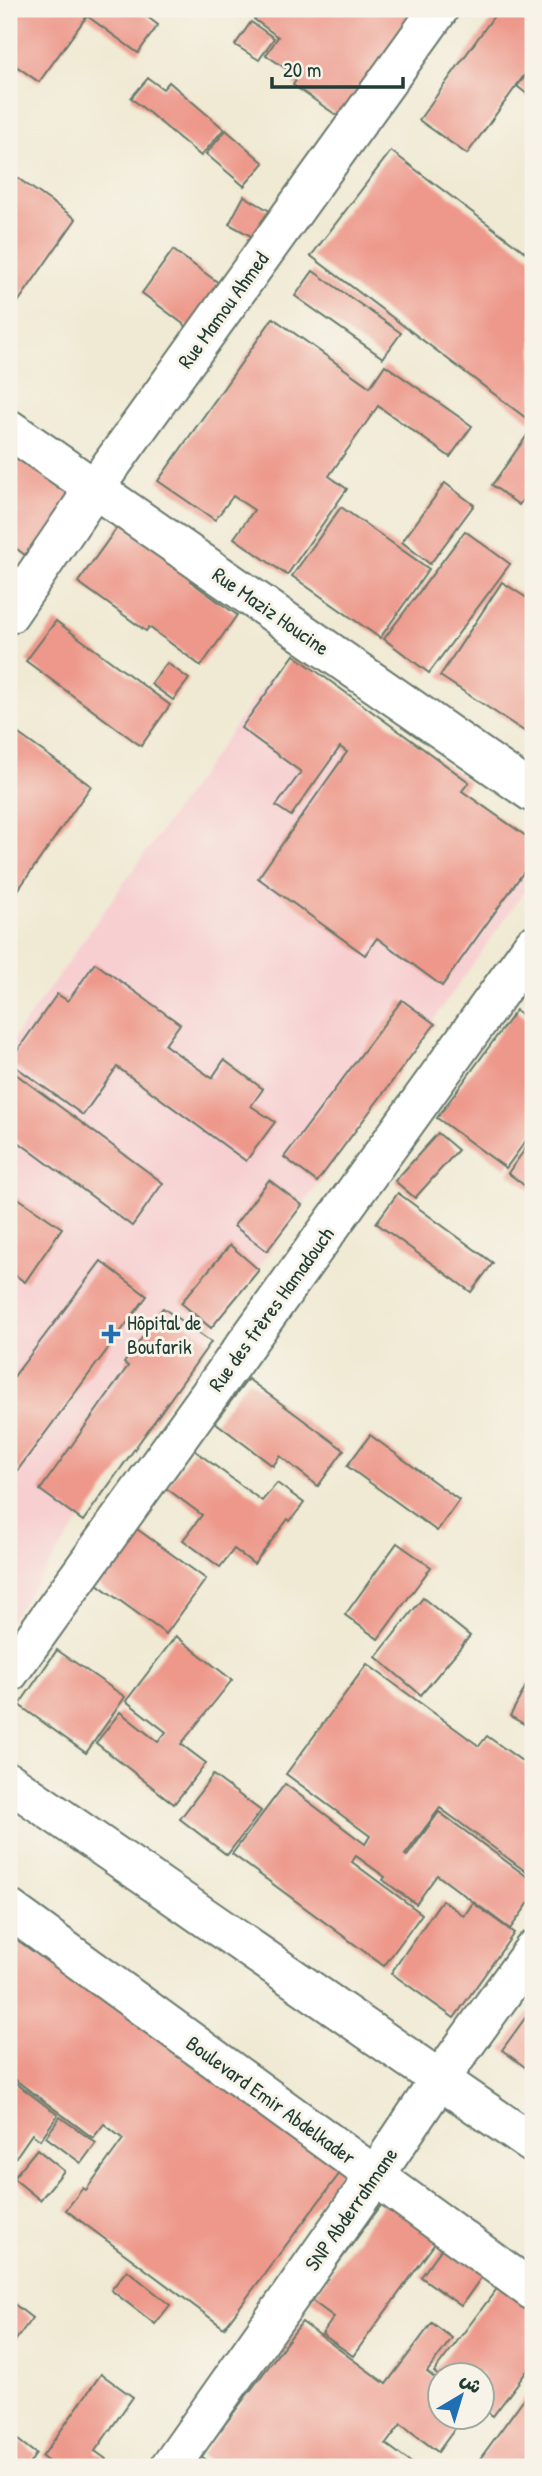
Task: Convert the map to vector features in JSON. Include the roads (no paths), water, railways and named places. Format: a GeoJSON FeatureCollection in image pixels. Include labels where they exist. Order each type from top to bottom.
{"type":"FeatureCollection","features":[{"type":"Feature","properties":{"kind":"street","name":"Rue Mamou Ahmed"},"geometry":{"type":"LineString","coordinates":[[9,614],[94,489],[439,9]]}},
{"type":"Feature","properties":{"kind":"street","name":"Rue Maziz Houcine"},"geometry":{"type":"LineString","coordinates":[[9,429],[533,793]]}},
{"type":"Feature","properties":{"kind":"street","name":"Rue des frères Hamadouch"},"geometry":{"type":"LineString","coordinates":[[9,1673],[533,945]]}},
{"type":"Feature","properties":{"kind":"street"},"geometry":{"type":"LineString","coordinates":[[9,1782],[533,2144]]}},
{"type":"Feature","properties":{"kind":"street","name":"Boulevard Emir Abdelkader"},"geometry":{"type":"LineString","coordinates":[[9,1909],[533,2291]]}},
{"type":"Feature","properties":{"kind":"street","name":"SNP Abderrahmane"},"geometry":{"type":"LineString","coordinates":[[170,2467],[533,1950]]}},
{"type":"Feature","properties":{"kind":"place","name":"Hôpital de Boufarik"},"geometry":{"type":"Point","coordinates":[111,1334]}}]}
